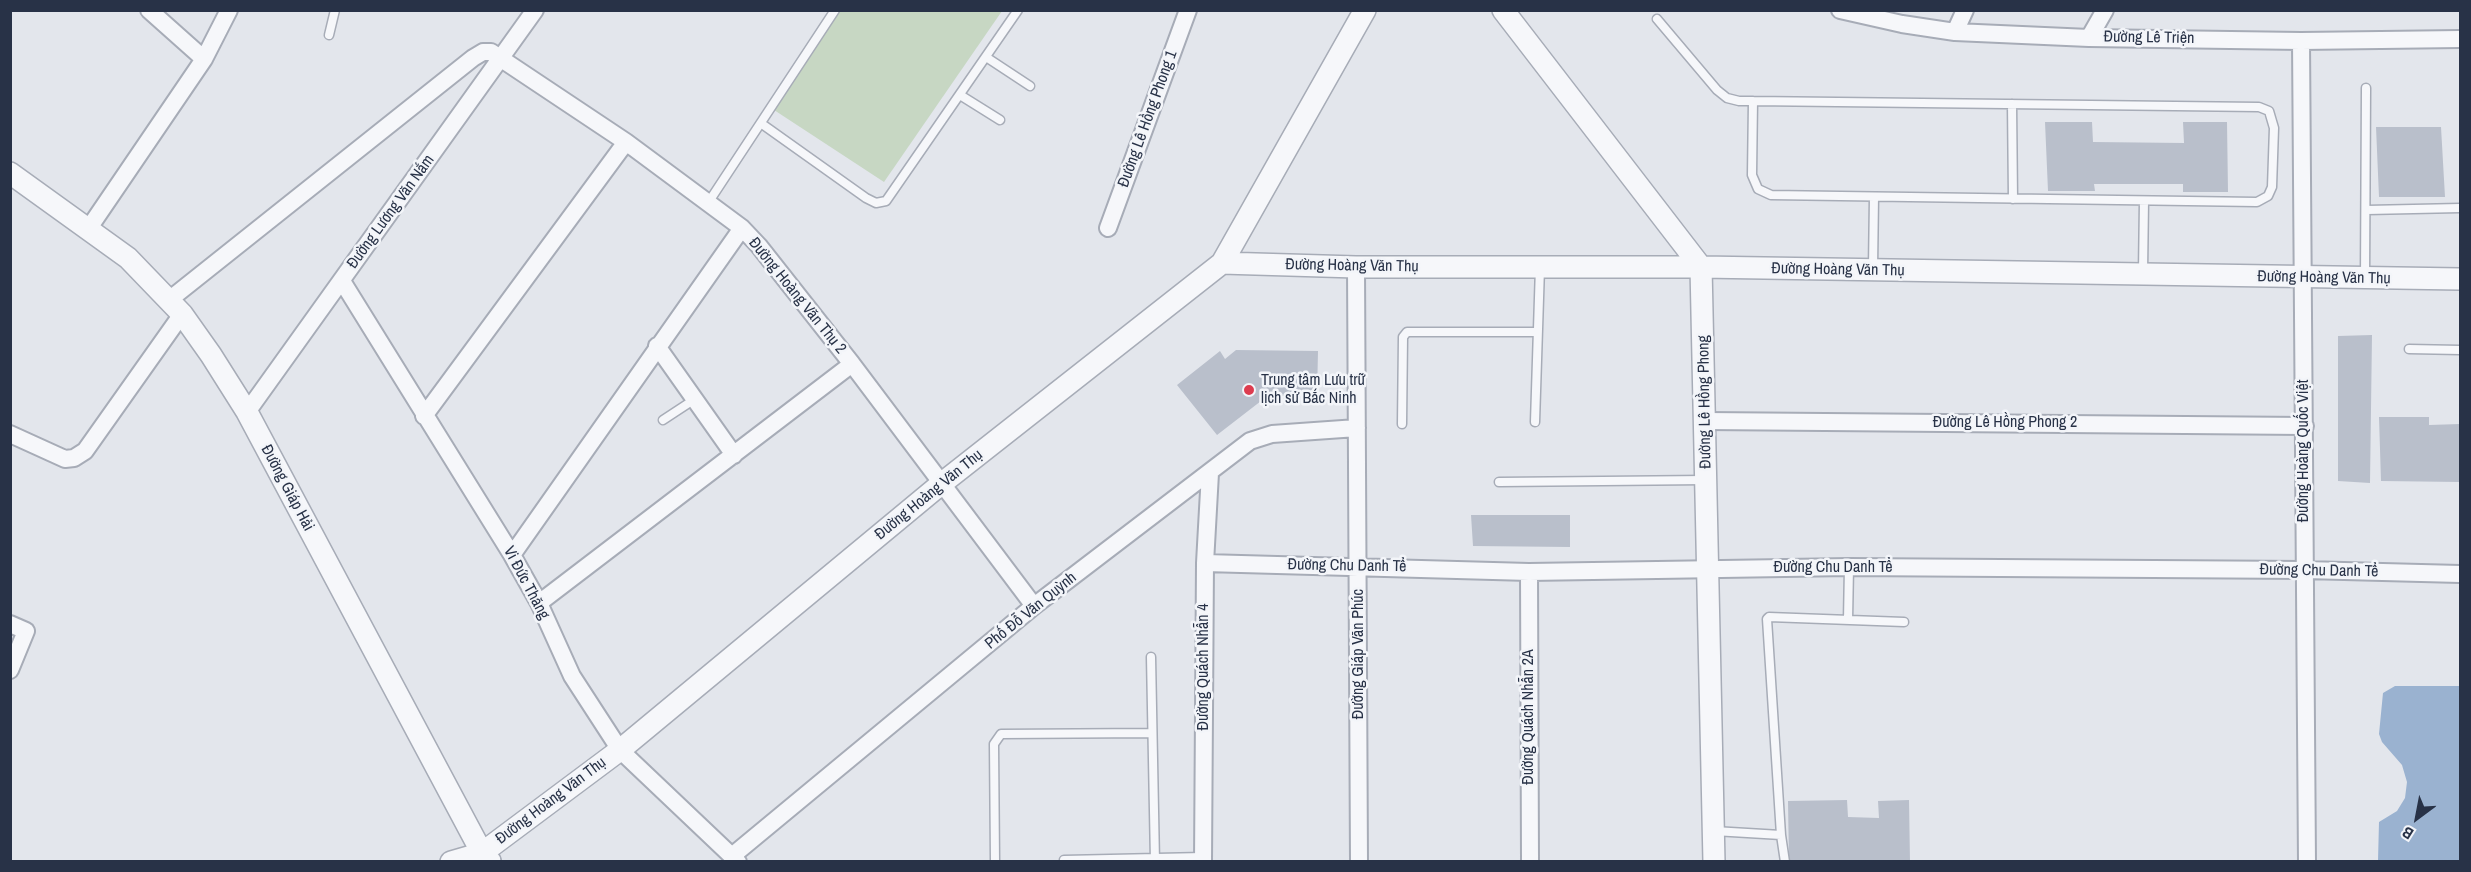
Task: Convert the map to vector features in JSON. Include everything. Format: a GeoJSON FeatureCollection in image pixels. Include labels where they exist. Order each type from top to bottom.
{"type":"FeatureCollection","features":[{"type":"Feature","properties":{"kind":"street"},"geometry":{"type":"LineString","coordinates":[[149,10],[204,59]]}},
{"type":"Feature","properties":{"kind":"street"},"geometry":{"type":"LineString","coordinates":[[89,228],[204,59],[229,10]]}},
{"type":"Feature","properties":{"kind":"street","name":"Đường Lương Văn Nắm"},"geometry":{"type":"LineString","coordinates":[[247,412],[503,58],[535,10]]}},
{"type":"Feature","properties":{"kind":"street","name":"Đường Lê Hồng Phong 1"},"geometry":{"type":"LineString","coordinates":[[1108,228],[1188,10]]}},
{"type":"Feature","properties":{"kind":"street"},"geometry":{"type":"LineString","coordinates":[[1222,263],[1365,10]]}},
{"type":"Feature","properties":{"kind":"street"},"geometry":{"type":"LineString","coordinates":[[1503,10],[1701,267]]}},
{"type":"Feature","properties":{"kind":"street","name":"Đường Lê Triện"},"geometry":{"type":"LineString","coordinates":[[1839,10],[1902,24],[1955,32],[2089,38],[2301,41],[2460,39]]}},
{"type":"Feature","properties":{"kind":"street"},"geometry":{"type":"LineString","coordinates":[[1955,32],[1965,10]]}},
{"type":"Feature","properties":{"kind":"street"},"geometry":{"type":"LineString","coordinates":[[2089,38],[2105,10]]}},
{"type":"Feature","properties":{"kind":"street","name":"Đường Hoàng Quốc Việt"},"geometry":{"type":"LineString","coordinates":[[2301,41],[2307,861]]}},
{"type":"Feature","properties":{"kind":"street"},"geometry":{"type":"LineString","coordinates":[[10,434],[65,459],[80,455],[85,451],[176,307],[473,58],[483,52],[491,52],[503,58]]}},
{"type":"Feature","properties":{"kind":"street","name":"Đường Hoàng Văn Thụ 2"},"geometry":{"type":"LineString","coordinates":[[503,58],[626,142],[742,228],[759,246],[852,363],[1034,606]]}},
{"type":"Feature","properties":{"kind":"street"},"geometry":{"type":"LineString","coordinates":[[424,416],[626,142]]}},
{"type":"Feature","properties":{"kind":"street","name":"Đường Giáp Hải"},"geometry":{"type":"LineString","coordinates":[[11,175],[89,228],[128,258],[176,307],[211,355],[247,412],[486,857]]}},
{"type":"Feature","properties":{"kind":"street"},"geometry":{"type":"LineString","coordinates":[[512,555],[742,228]]}},
{"type":"Feature","properties":{"kind":"street","name":"Đường Hoàng Văn Thụ"},"geometry":{"type":"LineString","coordinates":[[451,861],[486,857],[620,750],[941,484],[1222,263],[1356,267],[1701,267],[2460,279]]}},
{"type":"Feature","properties":{"kind":"street","name":"Đường Giáp Văn Phúc"},"geometry":{"type":"LineString","coordinates":[[1356,267],[1359,861]]}},
{"type":"Feature","properties":{"kind":"street","name":"Đường Lê Hồng Phong"},"geometry":{"type":"LineString","coordinates":[[1701,267],[1714,861]]}},
{"type":"Feature","properties":{"kind":"street","name":"Vi Đức Thăng"},"geometry":{"type":"LineString","coordinates":[[342,281],[512,555],[539,603],[572,676],[620,750],[735,859]]}},
{"type":"Feature","properties":{"kind":"street"},"geometry":{"type":"LineString","coordinates":[[657,346],[734,454]]}},
{"type":"Feature","properties":{"kind":"street"},"geometry":{"type":"LineString","coordinates":[[539,603],[852,363]]}},
{"type":"Feature","properties":{"kind":"street","name":"Đường Lê Hồng Phong 2"},"geometry":{"type":"LineString","coordinates":[[1705,421],[2305,426]]}},
{"type":"Feature","properties":{"kind":"street","name":"Phố Đỗ Văn Quỳnh"},"geometry":{"type":"LineString","coordinates":[[735,859],[1034,606],[1250,441],[1258,437],[1297,431],[1357,428]]}},
{"type":"Feature","properties":{"kind":"street","name":"Đường Quách Nhẫn 4"},"geometry":{"type":"LineString","coordinates":[[1203,859],[1205,563],[1210,473]]}},
{"type":"Feature","properties":{"kind":"street","name":"Đường Chu Danh Tể"},"geometry":{"type":"LineString","coordinates":[[1205,563],[1529,572],[1849,567],[2305,570],[2460,574]]}},
{"type":"Feature","properties":{"kind":"street","name":"Đường Quách Nhẫn 2A"},"geometry":{"type":"LineString","coordinates":[[1529,572],[1530,861]]}},
{"type":"Feature","properties":{"kind":"street"},"geometry":{"type":"LineString","coordinates":[[10,624],[26,631],[10,670]]}},
{"type":"Feature","properties":{"kind":"lane"},"geometry":{"type":"LineString","coordinates":[[329,35],[335,10]]}},
{"type":"Feature","properties":{"kind":"lane"},"geometry":{"type":"LineString","coordinates":[[708,203],[835,10]]}},
{"type":"Feature","properties":{"kind":"lane"},"geometry":{"type":"LineString","coordinates":[[762,124],[866,198],[876,203],[886,201],[1018,10]]}},
{"type":"Feature","properties":{"kind":"lane"},"geometry":{"type":"LineString","coordinates":[[1657,18],[1717,90],[1727,98],[1739,102],[1753,101],[2259,107],[2270,111],[2274,128],[2272,187],[2268,196],[2257,202],[1771,195],[1758,189],[1752,175],[1753,101]]}},
{"type":"Feature","properties":{"kind":"lane"},"geometry":{"type":"LineString","coordinates":[[986,57],[1030,86]]}},
{"type":"Feature","properties":{"kind":"lane"},"geometry":{"type":"LineString","coordinates":[[2365,278],[2366,88]]}},
{"type":"Feature","properties":{"kind":"lane"},"geometry":{"type":"LineString","coordinates":[[960,95],[1000,120]]}},
{"type":"Feature","properties":{"kind":"lane"},"geometry":{"type":"LineString","coordinates":[[2013,104],[2013,199]]}},
{"type":"Feature","properties":{"kind":"lane"},"geometry":{"type":"LineString","coordinates":[[1873,270],[1874,197]]}},
{"type":"Feature","properties":{"kind":"lane"},"geometry":{"type":"LineString","coordinates":[[2143,275],[2144,201]]}},
{"type":"Feature","properties":{"kind":"lane"},"geometry":{"type":"LineString","coordinates":[[2367,210],[2460,208]]}},
{"type":"Feature","properties":{"kind":"lane"},"geometry":{"type":"LineString","coordinates":[[1535,422],[1540,267]]}},
{"type":"Feature","properties":{"kind":"lane"},"geometry":{"type":"LineString","coordinates":[[1402,424],[1403,337],[1407,332],[1537,332]]}},
{"type":"Feature","properties":{"kind":"lane"},"geometry":{"type":"LineString","coordinates":[[2409,349],[2460,350]]}},
{"type":"Feature","properties":{"kind":"lane"},"geometry":{"type":"LineString","coordinates":[[663,420],[695,399]]}},
{"type":"Feature","properties":{"kind":"lane"},"geometry":{"type":"LineString","coordinates":[[1499,482],[1706,480]]}},
{"type":"Feature","properties":{"kind":"lane"},"geometry":{"type":"LineString","coordinates":[[1848,620],[1849,567]]}},
{"type":"Feature","properties":{"kind":"lane"},"geometry":{"type":"LineString","coordinates":[[1785,861],[1781,835],[1767,619],[1769,617],[1904,622]]}},
{"type":"Feature","properties":{"kind":"lane"},"geometry":{"type":"LineString","coordinates":[[1151,657],[1155,860]]}},
{"type":"Feature","properties":{"kind":"lane"},"geometry":{"type":"LineString","coordinates":[[995,861],[994,744],[1001,734],[1152,733]]}},
{"type":"Feature","properties":{"kind":"lane"},"geometry":{"type":"LineString","coordinates":[[1714,831],[1781,835]]}},
{"type":"Feature","properties":{"kind":"lane"},"geometry":{"type":"LineString","coordinates":[[1064,860],[1203,859]]}},
{"type":"Feature","properties":{"kind":"green space"},"geometry":{"type":"Polygon","coordinates":[[[834,11],[1002,11],[884,182],[771,108],[834,11]]]}},
{"type":"Feature","properties":{"kind":"water"},"geometry":{"type":"Polygon","coordinates":[[[2395,686],[2460,686],[2460,861],[2378,861],[2379,822],[2397,811],[2405,798],[2407,782],[2402,765],[2382,742],[2379,734],[2383,693],[2395,686]]]}},
{"type":"Feature","properties":{"kind":"building"},"geometry":{"type":"Polygon","coordinates":[[[2045,122],[2092,122],[2093,142],[2184,143],[2183,122],[2227,122],[2228,192],[2183,192],[2183,184],[2094,184],[2095,191],[2048,191],[2045,122]]]}},
{"type":"Feature","properties":{"kind":"building"},"geometry":{"type":"Polygon","coordinates":[[[2376,127],[2441,127],[2445,197],[2379,197],[2376,127]]]}},
{"type":"Feature","properties":{"kind":"building"},"geometry":{"type":"Polygon","coordinates":[[[2372,335],[2370,483],[2338,481],[2338,336],[2372,335]]]}},
{"type":"Feature","properties":{"kind":"building","name":"Trung tâm Lưu trữ lịch sử Bắc Ninh"},"geometry":{"type":"Polygon","coordinates":[[[1236,350],[1318,351],[1317,396],[1281,396],[1281,402],[1261,401],[1217,435],[1177,385],[1220,351],[1225,359],[1236,350]]]}},
{"type":"Feature","properties":{"kind":"building"},"geometry":{"type":"Polygon","coordinates":[[[2379,417],[2429,417],[2429,425],[2460,424],[2460,482],[2381,481],[2379,417]]]}},
{"type":"Feature","properties":{"kind":"building"},"geometry":{"type":"Polygon","coordinates":[[[1471,515],[1570,515],[1570,547],[1473,546],[1471,515]]]}},
{"type":"Feature","properties":{"kind":"building"},"geometry":{"type":"Polygon","coordinates":[[[1847,800],[1848,817],[1879,818],[1878,801],[1909,800],[1910,862],[1789,862],[1788,801],[1847,800]]]}},
{"type":"Feature","properties":{"kind":"place","name":"Trung tâm Lưu trữ lịch sử Bắc Ninh"},"geometry":{"type":"Point","coordinates":[1249,390]}}]}
